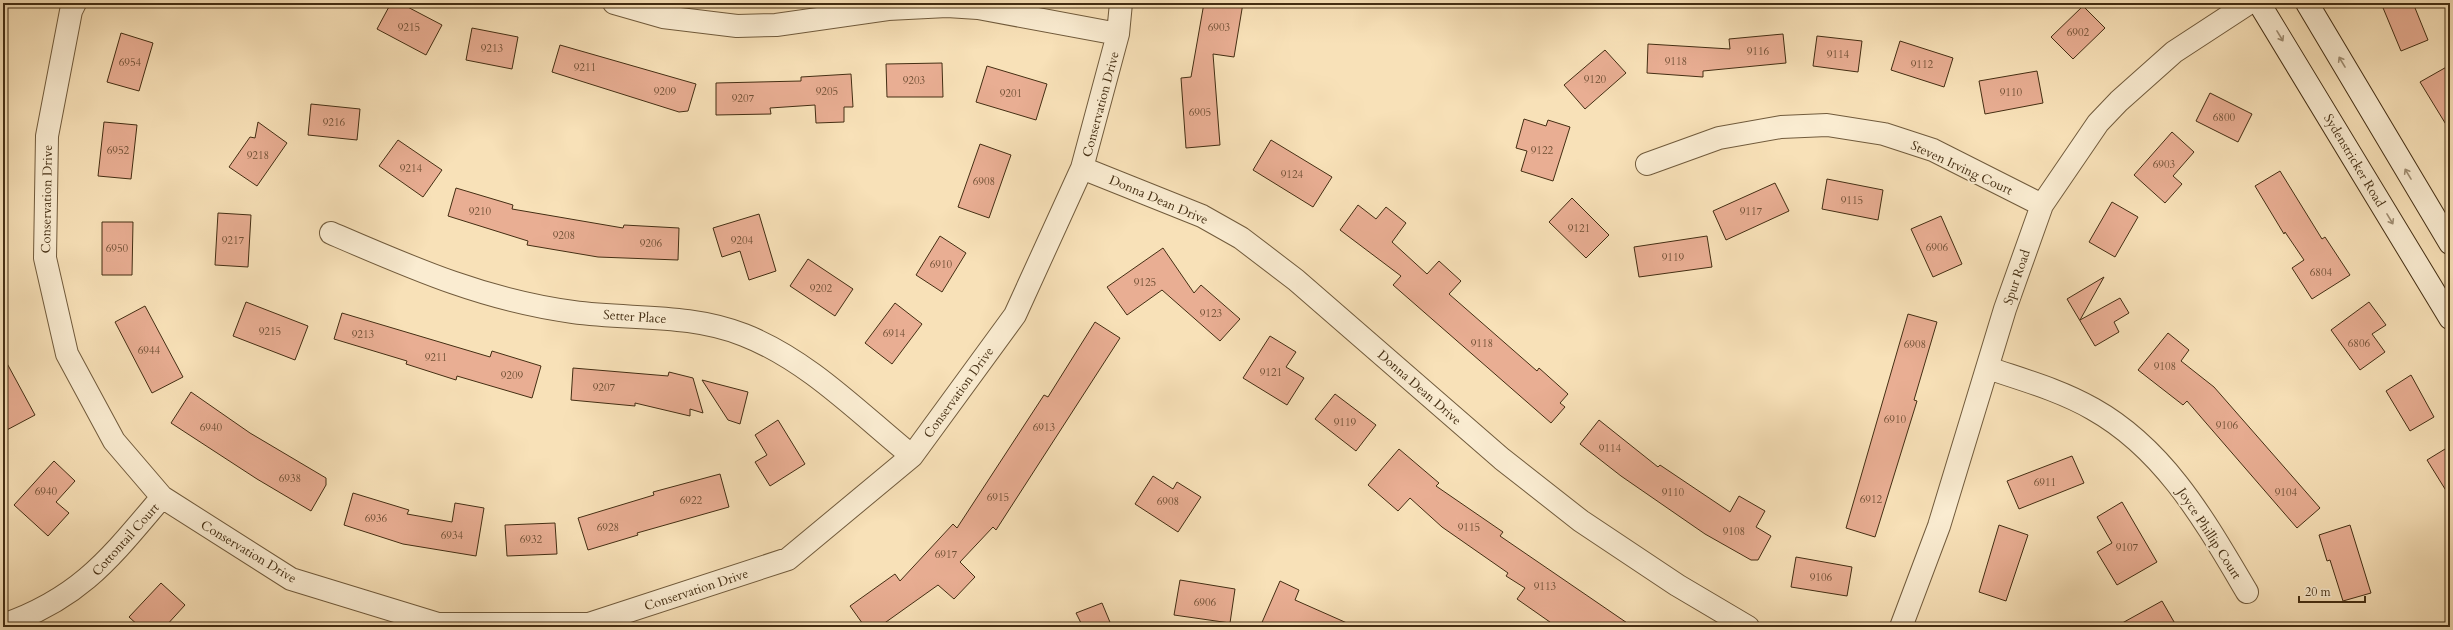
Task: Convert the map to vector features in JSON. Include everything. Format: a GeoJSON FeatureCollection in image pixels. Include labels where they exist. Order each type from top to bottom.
{"type":"FeatureCollection","features":[{"type":"Feature","properties":{"kind":"street","name":"Conservation Drive"},"geometry":{"type":"LineString","coordinates":[[75,3],[71,11],[47,136],[45,258],[67,354],[114,441],[162,497],[291,579],[438,625],[589,624],[788,559],[912,456],[1015,315],[1082,168],[1118,34],[1121,3]]}},
{"type":"Feature","properties":{"kind":"street"},"geometry":{"type":"LineString","coordinates":[[614,3],[663,17],[737,26],[776,25],[888,9],[963,7],[1010,12],[1118,34]]}},
{"type":"Feature","properties":{"kind":"street","name":"Spur Road"},"geometry":{"type":"LineString","coordinates":[[1901,627],[1939,526],[2005,308],[2042,205],[2098,124],[2119,101],[2174,52],[2249,3]]}},
{"type":"Feature","properties":{"kind":"street","name":"Sydenstricker Road"},"geometry":{"type":"LineString","coordinates":[[2259,3],[2450,318]]}},
{"type":"Feature","properties":{"kind":"street"},"geometry":{"type":"LineString","coordinates":[[2307,3],[2450,243]]}},
{"type":"Feature","properties":{"kind":"street","name":"Steven Irving Court"},"geometry":{"type":"LineString","coordinates":[[1647,164],[1719,138],[1781,127],[1827,125],[1884,134],[1933,150],[2042,205]]}},
{"type":"Feature","properties":{"kind":"street","name":"Donna Dean Drive"},"geometry":{"type":"LineString","coordinates":[[1082,168],[1189,210],[1241,238],[1296,280],[1502,459],[1581,521],[1677,585],[1748,627]]}},
{"type":"Feature","properties":{"kind":"street","name":"Setter Place"},"geometry":{"type":"LineString","coordinates":[[331,233],[439,279],[503,300],[574,312],[686,320],[713,325],[743,334],[768,346],[812,374],[912,456]]}},
{"type":"Feature","properties":{"kind":"street","name":"Joyce Phillip Court"},"geometry":{"type":"LineString","coordinates":[[1988,368],[2057,392],[2092,408],[2136,439],[2164,466],[2188,496],[2247,592]]}},
{"type":"Feature","properties":{"kind":"street","name":"Cottontail Court"},"geometry":{"type":"LineString","coordinates":[[3,625],[61,599],[76,589],[111,557],[162,497]]}},
{"type":"Feature","properties":{"kind":"building"},"geometry":{"type":"Polygon","coordinates":[[[391,3],[400,3],[442,25],[426,55],[377,29],[391,3]]]}},
{"type":"Feature","properties":{"kind":"building"},"geometry":{"type":"Polygon","coordinates":[[[1204,3],[1243,3],[1234,57],[1213,54],[1220,145],[1186,148],[1181,78],[1191,77],[1204,3]]]}},
{"type":"Feature","properties":{"kind":"building"},"geometry":{"type":"Polygon","coordinates":[[[2381,3],[2413,3],[2428,40],[2401,51],[2381,3]]]}},
{"type":"Feature","properties":{"kind":"building"},"geometry":{"type":"Polygon","coordinates":[[[2083,6],[2105,28],[2073,59],[2051,37],[2083,6]]]}},
{"type":"Feature","properties":{"kind":"building"},"geometry":{"type":"Polygon","coordinates":[[[472,28],[518,37],[512,69],[466,60],[472,28]]]}},
{"type":"Feature","properties":{"kind":"building"},"geometry":{"type":"Polygon","coordinates":[[[121,33],[153,43],[139,91],[107,82],[121,33]]]}},
{"type":"Feature","properties":{"kind":"building"},"geometry":{"type":"Polygon","coordinates":[[[1783,34],[1786,63],[1703,71],[1703,77],[1647,73],[1648,44],[1730,49],[1729,39],[1783,34]]]}},
{"type":"Feature","properties":{"kind":"building"},"geometry":{"type":"Polygon","coordinates":[[[1817,36],[1862,41],[1858,72],[1813,66],[1817,36]]]}},
{"type":"Feature","properties":{"kind":"building"},"geometry":{"type":"Polygon","coordinates":[[[1900,41],[1953,58],[1944,87],[1891,70],[1900,41]]]}},
{"type":"Feature","properties":{"kind":"building"},"geometry":{"type":"Polygon","coordinates":[[[560,45],[696,84],[688,111],[679,112],[552,72],[560,45]]]}},
{"type":"Feature","properties":{"kind":"building"},"geometry":{"type":"Polygon","coordinates":[[[1605,50],[1626,73],[1585,109],[1564,85],[1605,50]]]}},
{"type":"Feature","properties":{"kind":"building"},"geometry":{"type":"Polygon","coordinates":[[[942,63],[943,97],[887,97],[886,64],[942,63]]]}},
{"type":"Feature","properties":{"kind":"building"},"geometry":{"type":"Polygon","coordinates":[[[2450,65],[2450,131],[2420,82],[2450,65]]]}},
{"type":"Feature","properties":{"kind":"building"},"geometry":{"type":"Polygon","coordinates":[[[987,66],[1047,84],[1036,120],[976,102],[987,66]]]}},
{"type":"Feature","properties":{"kind":"building"},"geometry":{"type":"Polygon","coordinates":[[[2037,71],[2043,103],[1985,114],[1979,81],[2037,71]]]}},
{"type":"Feature","properties":{"kind":"building"},"geometry":{"type":"Polygon","coordinates":[[[851,74],[853,107],[844,107],[844,122],[816,123],[815,105],[770,108],[771,114],[716,115],[716,83],[801,81],[801,77],[851,74]]]}},
{"type":"Feature","properties":{"kind":"building"},"geometry":{"type":"Polygon","coordinates":[[[2210,93],[2252,114],[2238,142],[2196,121],[2210,93]]]}},
{"type":"Feature","properties":{"kind":"building"},"geometry":{"type":"Polygon","coordinates":[[[311,104],[360,109],[357,140],[308,135],[311,104]]]}},
{"type":"Feature","properties":{"kind":"building"},"geometry":{"type":"Polygon","coordinates":[[[1524,119],[1546,126],[1548,120],[1570,127],[1553,181],[1521,171],[1527,151],[1516,148],[1524,119]]]}},
{"type":"Feature","properties":{"kind":"building"},"geometry":{"type":"Polygon","coordinates":[[[104,122],[137,125],[131,179],[98,176],[104,122]]]}},
{"type":"Feature","properties":{"kind":"building"},"geometry":{"type":"Polygon","coordinates":[[[258,122],[287,143],[257,186],[229,167],[250,137],[255,138],[258,122]]]}},
{"type":"Feature","properties":{"kind":"building"},"geometry":{"type":"Polygon","coordinates":[[[2172,132],[2194,152],[2173,176],[2182,184],[2165,203],[2134,175],[2172,132]]]}},
{"type":"Feature","properties":{"kind":"building"},"geometry":{"type":"Polygon","coordinates":[[[398,140],[442,170],[423,197],[379,166],[398,140]]]}},
{"type":"Feature","properties":{"kind":"building"},"geometry":{"type":"Polygon","coordinates":[[[1271,140],[1332,177],[1313,207],[1253,170],[1271,140]]]}},
{"type":"Feature","properties":{"kind":"building"},"geometry":{"type":"Polygon","coordinates":[[[980,144],[1011,155],[989,218],[958,207],[980,144]]]}},
{"type":"Feature","properties":{"kind":"building"},"geometry":{"type":"Polygon","coordinates":[[[2280,171],[2322,239],[2325,237],[2350,275],[2312,299],[2292,268],[2304,260],[2285,232],[2284,234],[2255,186],[2280,171]]]}},
{"type":"Feature","properties":{"kind":"building"},"geometry":{"type":"Polygon","coordinates":[[[1827,179],[1883,190],[1878,220],[1822,209],[1827,179]]]}},
{"type":"Feature","properties":{"kind":"building"},"geometry":{"type":"Polygon","coordinates":[[[1775,183],[1789,211],[1726,240],[1713,211],[1775,183]]]}},
{"type":"Feature","properties":{"kind":"building"},"geometry":{"type":"Polygon","coordinates":[[[456,188],[513,205],[512,209],[623,228],[624,225],[679,228],[678,260],[598,257],[527,245],[528,241],[448,216],[456,188]]]}},
{"type":"Feature","properties":{"kind":"building"},"geometry":{"type":"Polygon","coordinates":[[[1572,198],[1609,235],[1586,258],[1549,222],[1572,198]]]}},
{"type":"Feature","properties":{"kind":"building"},"geometry":{"type":"Polygon","coordinates":[[[2112,202],[2138,217],[2115,257],[2089,242],[2112,202]]]}},
{"type":"Feature","properties":{"kind":"building"},"geometry":{"type":"Polygon","coordinates":[[[1358,205],[1376,219],[1386,207],[1406,223],[1392,242],[1427,274],[1439,261],[1461,281],[1449,294],[1537,371],[1539,368],[1568,394],[1560,403],[1565,407],[1551,423],[1393,285],[1401,276],[1340,230],[1358,205]]]}},
{"type":"Feature","properties":{"kind":"building"},"geometry":{"type":"Polygon","coordinates":[[[218,213],[251,215],[248,267],[215,265],[218,213]]]}},
{"type":"Feature","properties":{"kind":"building"},"geometry":{"type":"Polygon","coordinates":[[[759,214],[776,271],[749,280],[740,251],[722,257],[713,228],[759,214]]]}},
{"type":"Feature","properties":{"kind":"building"},"geometry":{"type":"Polygon","coordinates":[[[1941,216],[1962,264],[1933,277],[1911,229],[1941,216]]]}},
{"type":"Feature","properties":{"kind":"building"},"geometry":{"type":"Polygon","coordinates":[[[102,222],[133,222],[132,275],[102,275],[102,222]]]}},
{"type":"Feature","properties":{"kind":"building"},"geometry":{"type":"Polygon","coordinates":[[[940,236],[966,253],[942,292],[916,275],[940,236]]]}},
{"type":"Feature","properties":{"kind":"building"},"geometry":{"type":"Polygon","coordinates":[[[1707,236],[1712,267],[1639,277],[1634,247],[1707,236]]]}},
{"type":"Feature","properties":{"kind":"building"},"geometry":{"type":"Polygon","coordinates":[[[1163,248],[1194,293],[1201,285],[1240,319],[1220,341],[1162,290],[1127,315],[1107,287],[1163,248]]]}},
{"type":"Feature","properties":{"kind":"building"},"geometry":{"type":"Polygon","coordinates":[[[808,259],[853,289],[835,316],[790,286],[808,259]]]}},
{"type":"Feature","properties":{"kind":"building"},"geometry":{"type":"Polygon","coordinates":[[[2104,277],[2080,320],[2120,298],[2129,313],[2114,322],[2119,332],[2095,346],[2067,299],[2104,277]]]}},
{"type":"Feature","properties":{"kind":"building"},"geometry":{"type":"Polygon","coordinates":[[[246,302],[308,326],[295,360],[233,336],[246,302]]]}},
{"type":"Feature","properties":{"kind":"building"},"geometry":{"type":"Polygon","coordinates":[[[2369,302],[2386,325],[2372,334],[2385,352],[2360,370],[2331,330],[2369,302]]]}},
{"type":"Feature","properties":{"kind":"building"},"geometry":{"type":"Polygon","coordinates":[[[895,303],[922,324],[892,364],[865,343],[895,303]]]}},
{"type":"Feature","properties":{"kind":"building"},"geometry":{"type":"Polygon","coordinates":[[[145,306],[183,377],[152,393],[115,322],[145,306]]]}},
{"type":"Feature","properties":{"kind":"building"},"geometry":{"type":"Polygon","coordinates":[[[342,313],[490,357],[492,351],[541,366],[532,398],[457,376],[456,380],[406,364],[407,361],[334,339],[342,313]]]}},
{"type":"Feature","properties":{"kind":"building"},"geometry":{"type":"Polygon","coordinates":[[[1908,314],[1937,322],[1914,400],[1917,401],[1875,537],[1846,528],[1908,314]]]}},
{"type":"Feature","properties":{"kind":"building"},"geometry":{"type":"Polygon","coordinates":[[[1095,322],[1120,338],[996,530],[993,527],[960,562],[975,577],[954,599],[938,585],[879,627],[865,627],[850,606],[895,574],[900,581],[953,524],[957,528],[1044,395],[1048,397],[1095,322]]]}},
{"type":"Feature","properties":{"kind":"building"},"geometry":{"type":"Polygon","coordinates":[[[2168,333],[2189,350],[2181,361],[2214,387],[2320,508],[2297,528],[2187,401],[2183,405],[2138,370],[2168,333]]]}},
{"type":"Feature","properties":{"kind":"building"},"geometry":{"type":"Polygon","coordinates":[[[1270,336],[1296,352],[1286,367],[1304,378],[1287,405],[1243,378],[1270,336]]]}},
{"type":"Feature","properties":{"kind":"building"},"geometry":{"type":"Polygon","coordinates":[[[3,356],[35,415],[3,432],[3,356]]]}},
{"type":"Feature","properties":{"kind":"building"},"geometry":{"type":"Polygon","coordinates":[[[573,368],[668,376],[669,372],[693,378],[703,413],[690,409],[690,416],[635,403],[635,406],[571,400],[573,368]]]}},
{"type":"Feature","properties":{"kind":"building"},"geometry":{"type":"Polygon","coordinates":[[[2411,375],[2434,417],[2410,431],[2386,391],[2411,375]]]}},
{"type":"Feature","properties":{"kind":"building"},"geometry":{"type":"Polygon","coordinates":[[[702,380],[748,392],[740,424],[728,420],[702,380]]]}},
{"type":"Feature","properties":{"kind":"building"},"geometry":{"type":"Polygon","coordinates":[[[191,392],[250,433],[326,478],[326,485],[311,511],[257,479],[171,423],[191,392]]]}},
{"type":"Feature","properties":{"kind":"building"},"geometry":{"type":"Polygon","coordinates":[[[1335,394],[1376,425],[1356,451],[1315,419],[1335,394]]]}},
{"type":"Feature","properties":{"kind":"building"},"geometry":{"type":"Polygon","coordinates":[[[778,420],[805,464],[770,486],[755,462],[767,455],[755,435],[778,420]]]}},
{"type":"Feature","properties":{"kind":"building"},"geometry":{"type":"Polygon","coordinates":[[[1599,420],[1658,467],[1660,465],[1730,512],[1739,496],[1765,511],[1756,527],[1771,536],[1758,560],[1751,560],[1705,534],[1621,476],[1580,444],[1599,420]]]}},
{"type":"Feature","properties":{"kind":"building"},"geometry":{"type":"Polygon","coordinates":[[[2450,446],[2450,497],[2427,460],[2450,446]]]}},
{"type":"Feature","properties":{"kind":"building"},"geometry":{"type":"Polygon","coordinates":[[[1399,449],[1439,483],[1436,486],[1503,532],[1500,536],[1633,627],[1557,627],[1517,599],[1525,588],[1506,576],[1508,573],[1442,527],[1410,498],[1398,511],[1368,485],[1399,449]]]}},
{"type":"Feature","properties":{"kind":"building"},"geometry":{"type":"Polygon","coordinates":[[[2072,456],[2084,483],[2019,509],[2007,481],[2072,456]]]}},
{"type":"Feature","properties":{"kind":"building"},"geometry":{"type":"Polygon","coordinates":[[[54,461],[75,481],[56,502],[69,513],[48,536],[14,505],[54,461]]]}},
{"type":"Feature","properties":{"kind":"building"},"geometry":{"type":"Polygon","coordinates":[[[720,474],[729,507],[637,533],[638,535],[588,550],[578,518],[654,495],[653,492],[720,474]]]}},
{"type":"Feature","properties":{"kind":"building"},"geometry":{"type":"Polygon","coordinates":[[[1153,476],[1173,489],[1177,482],[1201,497],[1178,532],[1135,504],[1153,476]]]}},
{"type":"Feature","properties":{"kind":"building"},"geometry":{"type":"Polygon","coordinates":[[[353,493],[409,510],[407,514],[452,522],[455,503],[484,508],[476,556],[403,544],[344,525],[353,493]]]}},
{"type":"Feature","properties":{"kind":"building"},"geometry":{"type":"Polygon","coordinates":[[[2122,502],[2157,562],[2117,585],[2097,552],[2112,543],[2097,517],[2122,502]]]}},
{"type":"Feature","properties":{"kind":"building"},"geometry":{"type":"Polygon","coordinates":[[[555,523],[557,554],[507,556],[505,525],[555,523]]]}},
{"type":"Feature","properties":{"kind":"building"},"geometry":{"type":"Polygon","coordinates":[[[1999,525],[2028,535],[2006,601],[1979,592],[1999,525]]]}},
{"type":"Feature","properties":{"kind":"building"},"geometry":{"type":"Polygon","coordinates":[[[2350,525],[2371,593],[2343,601],[2330,560],[2327,561],[2319,535],[2350,525]]]}},
{"type":"Feature","properties":{"kind":"building"},"geometry":{"type":"Polygon","coordinates":[[[1796,557],[1852,567],[1847,596],[1791,587],[1796,557]]]}},
{"type":"Feature","properties":{"kind":"building"},"geometry":{"type":"Polygon","coordinates":[[[1180,580],[1235,589],[1230,623],[1174,615],[1180,580]]]}},
{"type":"Feature","properties":{"kind":"building"},"geometry":{"type":"Polygon","coordinates":[[[1280,581],[1299,590],[1295,600],[1356,627],[1260,627],[1280,581]]]}},
{"type":"Feature","properties":{"kind":"building"},"geometry":{"type":"Polygon","coordinates":[[[161,583],[185,605],[165,627],[140,627],[129,617],[161,583]]]}},
{"type":"Feature","properties":{"kind":"building"},"geometry":{"type":"Polygon","coordinates":[[[2162,601],[2177,627],[2115,627],[2162,601]]]}},
{"type":"Feature","properties":{"kind":"building"},"geometry":{"type":"Polygon","coordinates":[[[1102,603],[1112,627],[1083,627],[1076,613],[1102,603]]]}}]}
